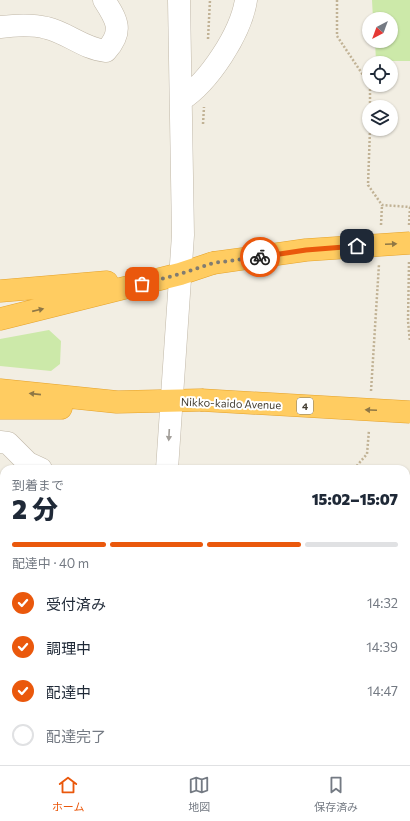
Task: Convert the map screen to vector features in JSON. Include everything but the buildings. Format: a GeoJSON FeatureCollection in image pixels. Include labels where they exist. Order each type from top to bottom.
{"type":"FeatureCollection","features":[{"type":"Feature","properties":{"kind":"highway"},"geometry":{"type":"LineString","coordinates":[[0,319],[180,274],[213,263],[306,250],[409,244]]}},
{"type":"Feature","properties":{"kind":"highway"},"geometry":{"type":"LineString","coordinates":[[0,291],[180,274]]}},
{"type":"Feature","properties":{"kind":"highway","name":"4"},"geometry":{"type":"LineString","coordinates":[[0,390],[118,402]]}},
{"type":"Feature","properties":{"kind":"highway","name":"Nikko-kaido Avenue"},"geometry":{"type":"LineString","coordinates":[[172,401],[201,400],[410,412]]}},
{"type":"Feature","properties":{"kind":"highway","name":"4"},"geometry":{"type":"LineString","coordinates":[[0,408],[66,408],[118,402],[172,401]]}},
{"type":"Feature","properties":{"kind":"street"},"geometry":{"type":"LineString","coordinates":[[181,100],[193,92],[221,56],[242,22],[246,0]]}},
{"type":"Feature","properties":{"kind":"street"},"geometry":{"type":"LineString","coordinates":[[0,27],[21,25],[48,28],[96,50],[106,50],[116,38],[117,22],[113,5]]}},
{"type":"Feature","properties":{"kind":"street"},"geometry":{"type":"LineString","coordinates":[[167,465],[183,235],[181,100],[177,5]]}},
{"type":"Feature","properties":{"kind":"street"},"geometry":{"type":"LineString","coordinates":[[0,442],[8,443],[30,465]]}},
{"type":"Feature","properties":{"kind":"path"},"geometry":{"type":"LineString","coordinates":[[209,32],[210,0]]}},
{"type":"Feature","properties":{"kind":"path"},"geometry":{"type":"LineString","coordinates":[[337,0],[337,36],[362,74]]}},
{"type":"Feature","properties":{"kind":"path"},"geometry":{"type":"LineString","coordinates":[[370,136],[368,185],[382,206],[381,229]]}},
{"type":"Feature","properties":{"kind":"path"},"geometry":{"type":"LineString","coordinates":[[382,206],[410,207],[408,321],[410,342]]}},
{"type":"Feature","properties":{"kind":"path"},"geometry":{"type":"LineString","coordinates":[[371,392],[379,260]]}},
{"type":"Feature","properties":{"kind":"path"},"geometry":{"type":"LineString","coordinates":[[357,465],[367,454],[369,423]]}},
{"type":"Feature","properties":{"kind":"green space"},"geometry":{"type":"Polygon","coordinates":[[[372,0],[410,0],[410,61],[398,61],[398,56],[376,56],[375,48],[398,48],[398,12],[373,12],[372,0]]]}},
{"type":"Feature","properties":{"kind":"green space"},"geometry":{"type":"Polygon","coordinates":[[[49,330],[61,341],[60,364],[51,371],[0,366],[0,339],[49,330]]]}},
{"type":"Feature","properties":{"kind":"way so far"},"geometry":{"type":"LineString","coordinates":[[142,284],[213,263],[260,257]]}},
{"type":"Feature","properties":{"kind":"route"},"geometry":{"type":"LineString","coordinates":[[260,257],[306,250],[357,246]]}}]}
